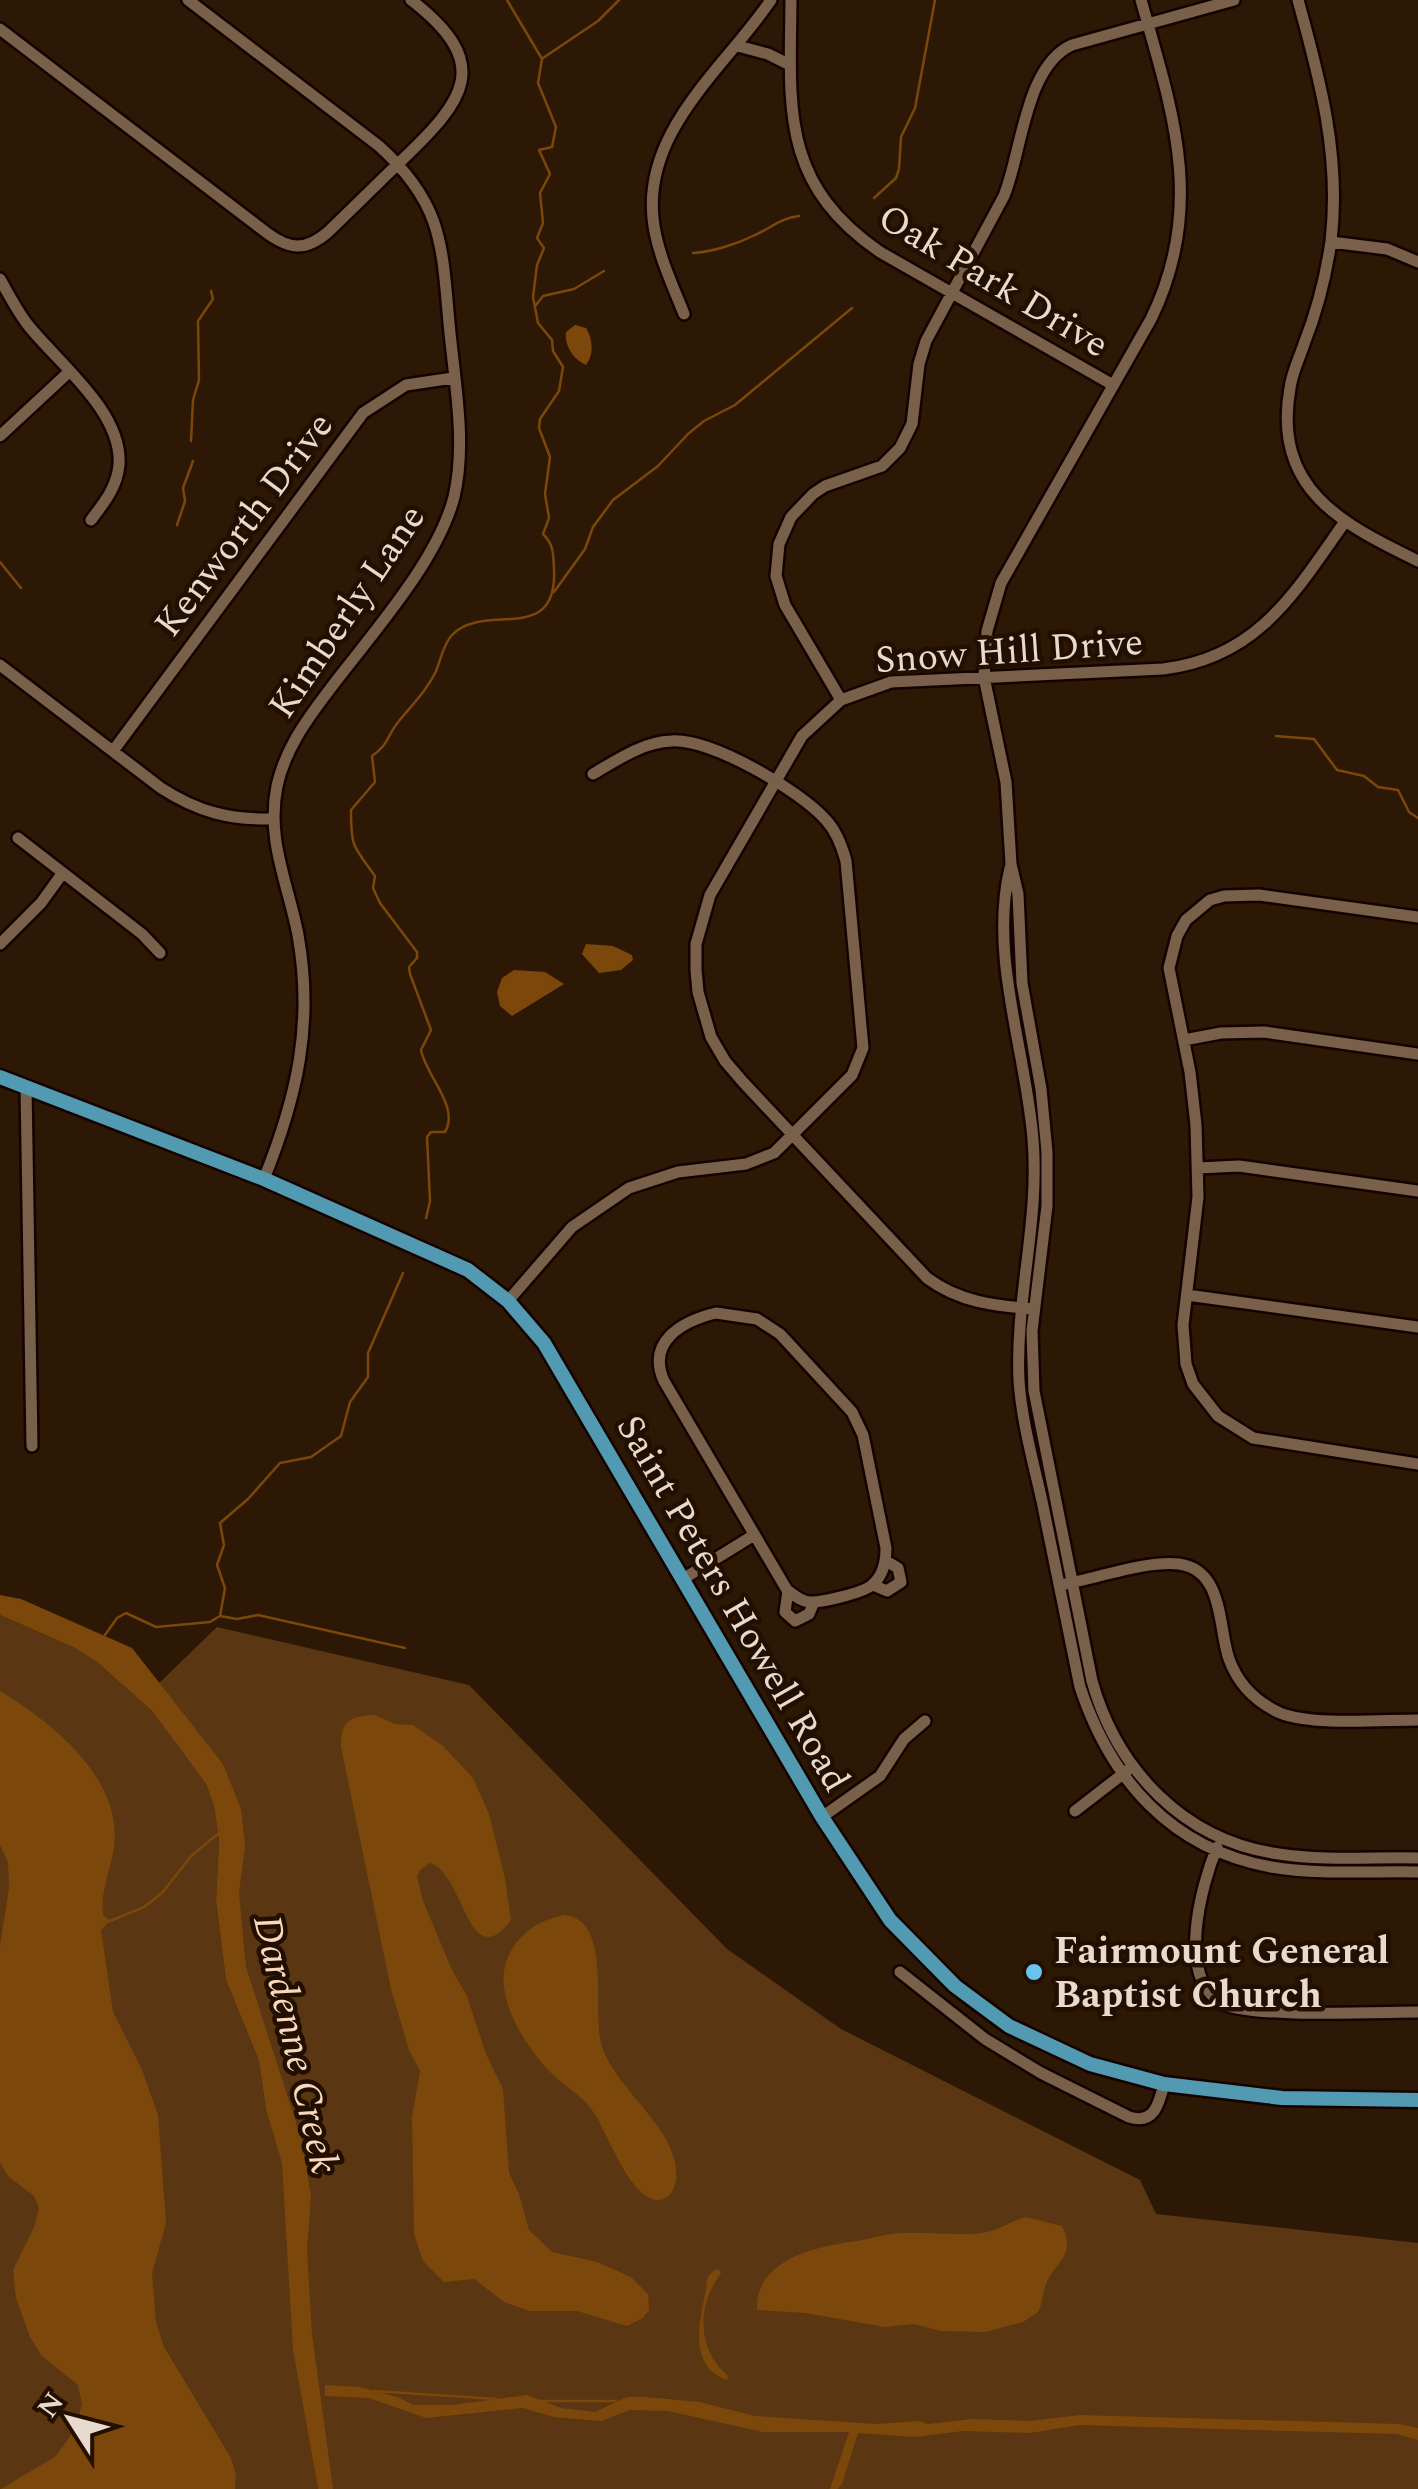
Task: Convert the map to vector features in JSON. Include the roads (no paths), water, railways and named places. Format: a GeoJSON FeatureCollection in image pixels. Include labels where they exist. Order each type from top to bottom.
{"type":"FeatureCollection","features":[{"type":"Feature","properties":{"kind":"main road","name":"Saint Peters Howell Road"},"geometry":{"type":"LineString","coordinates":[[0,1076],[264,1179],[468,1270],[508,1301],[544,1344],[822,1817],[890,1920],[955,1986],[1010,2026],[1074,2057],[1164,2084],[1282,2098],[1418,2100]]}},
{"type":"Feature","properties":{"kind":"street","name":"Kimberly Lane"},"geometry":{"type":"LineString","coordinates":[[188,0],[398,164],[422,194],[441,242],[454,378],[459,464],[448,518],[432,550],[300,731],[284,764],[273,819],[277,859],[300,951],[303,1034],[292,1101],[264,1179]]}},
{"type":"Feature","properties":{"kind":"street"},"geometry":{"type":"LineString","coordinates":[[0,29],[267,233],[298,248],[315,243],[398,164],[448,114],[459,93],[462,74],[452,38],[411,0]]}},
{"type":"Feature","properties":{"kind":"street"},"geometry":{"type":"LineString","coordinates":[[684,314],[658,243],[652,200],[654,179],[664,146],[679,118],[772,0]]}},
{"type":"Feature","properties":{"kind":"street","name":"Oak Park Drive"},"geometry":{"type":"LineString","coordinates":[[790,0],[790,98],[799,149],[830,208],[860,238],[1113,384]]}},
{"type":"Feature","properties":{"kind":"street"},"geometry":{"type":"LineString","coordinates":[[1028,1309],[1048,1193],[1045,1120],[1026,1010],[1006,782],[984,677],[988,631],[1002,584],[1158,305],[1171,269],[1180,224],[1180,150],[1141,0]]}},
{"type":"Feature","properties":{"kind":"street"},"geometry":{"type":"LineString","coordinates":[[841,700],[784,605],[776,576],[779,544],[791,517],[812,494],[838,480],[882,466],[900,448],[912,424],[917,375],[926,341],[1008,186],[1036,85],[1050,60],[1072,45],[1234,0]]}},
{"type":"Feature","properties":{"kind":"street"},"geometry":{"type":"LineString","coordinates":[[1298,0],[1330,130],[1334,200],[1331,242],[1318,302],[1290,387],[1291,447],[1307,484],[1344,523],[1418,561]]}},
{"type":"Feature","properties":{"kind":"street"},"geometry":{"type":"LineString","coordinates":[[738,46],[790,65]]}},
{"type":"Feature","properties":{"kind":"street"},"geometry":{"type":"LineString","coordinates":[[1331,242],[1388,250],[1418,262]]}},
{"type":"Feature","properties":{"kind":"street"},"geometry":{"type":"LineString","coordinates":[[1,281],[25,322],[104,416],[118,452],[117,476],[92,520]]}},
{"type":"Feature","properties":{"kind":"street"},"geometry":{"type":"LineString","coordinates":[[0,436],[70,372]]}},
{"type":"Feature","properties":{"kind":"street","name":"Kenworth Drive"},"geometry":{"type":"LineString","coordinates":[[113,751],[363,413],[406,385],[454,378]]}},
{"type":"Feature","properties":{"kind":"street","name":"Snow Hill Drive"},"geometry":{"type":"LineString","coordinates":[[1028,1309],[964,1299],[936,1284],[791,1136],[718,1049],[703,1014],[696,970],[696,944],[710,895],[802,736],[841,700],[890,682],[1163,669],[1200,662],[1248,638],[1274,618],[1344,523]]}},
{"type":"Feature","properties":{"kind":"street"},"geometry":{"type":"LineString","coordinates":[[0,665],[190,805],[223,817],[273,819]]}},
{"type":"Feature","properties":{"kind":"street"},"geometry":{"type":"LineString","coordinates":[[508,1301],[572,1227],[629,1188],[678,1172],[762,1160],[852,1074],[863,1048],[851,897],[842,844],[834,829],[812,806],[720,753],[682,741],[641,748],[593,774]]}},
{"type":"Feature","properties":{"kind":"street"},"geometry":{"type":"LineString","coordinates":[[18,838],[142,934],[160,953]]}},
{"type":"Feature","properties":{"kind":"street"},"geometry":{"type":"LineString","coordinates":[[1011,864],[1004,894],[1006,943],[1031,1121],[1034,1196],[1028,1309],[1036,1412],[1065,1584],[1097,1700],[1127,1772],[1218,1844],[1250,1862],[1294,1870],[1418,1872]]}},
{"type":"Feature","properties":{"kind":"street"},"geometry":{"type":"LineString","coordinates":[[0,944],[41,903],[62,874]]}},
{"type":"Feature","properties":{"kind":"street"},"geometry":{"type":"LineString","coordinates":[[1418,917],[1260,895],[1210,900],[1186,920],[1172,952],[1170,968],[1190,1072],[1198,1168],[1184,1346],[1194,1384],[1204,1401],[1234,1428],[1272,1443],[1418,1464]]}},
{"type":"Feature","properties":{"kind":"street"},"geometry":{"type":"LineString","coordinates":[[1184,1040],[1222,1033],[1264,1032],[1418,1054]]}},
{"type":"Feature","properties":{"kind":"street"},"geometry":{"type":"LineString","coordinates":[[26,1088],[32,1446]]}},
{"type":"Feature","properties":{"kind":"street"},"geometry":{"type":"LineString","coordinates":[[1031,1121],[1045,1120]]}},
{"type":"Feature","properties":{"kind":"street"},"geometry":{"type":"LineString","coordinates":[[1198,1168],[1249,1168],[1418,1190]]}},
{"type":"Feature","properties":{"kind":"street"},"geometry":{"type":"LineString","coordinates":[[1186,1294],[1418,1327]]}},
{"type":"Feature","properties":{"kind":"street"},"geometry":{"type":"LineString","coordinates":[[872,1584],[886,1561],[886,1548],[863,1434],[852,1412],[780,1334],[757,1319],[716,1313],[690,1320],[670,1334],[660,1350],[659,1370],[788,1591],[803,1601],[814,1602],[872,1584],[887,1590],[901,1582],[898,1568],[886,1561]]}},
{"type":"Feature","properties":{"kind":"street"},"geometry":{"type":"LineString","coordinates":[[683,1579],[754,1535]]}},
{"type":"Feature","properties":{"kind":"street"},"geometry":{"type":"LineString","coordinates":[[1065,1584],[1161,1564],[1190,1567],[1210,1584],[1215,1595],[1236,1674],[1265,1704],[1302,1718],[1418,1720]]}},
{"type":"Feature","properties":{"kind":"street"},"geometry":{"type":"LineString","coordinates":[[788,1591],[785,1612],[795,1621],[809,1614],[814,1602]]}},
{"type":"Feature","properties":{"kind":"street"},"geometry":{"type":"LineString","coordinates":[[822,1817],[880,1776],[904,1739],[924,1721]]}},
{"type":"Feature","properties":{"kind":"street"},"geometry":{"type":"LineString","coordinates":[[1075,1811],[1127,1772]]}},
{"type":"Feature","properties":{"kind":"street"},"geometry":{"type":"LineString","coordinates":[[1218,1844],[1277,1854],[1418,1858]]}},
{"type":"Feature","properties":{"kind":"street"},"geometry":{"type":"LineString","coordinates":[[1218,1844],[1200,1897],[1198,1960],[1203,1986],[1219,2002],[1249,2010],[1418,2012]]}},
{"type":"Feature","properties":{"kind":"street"},"geometry":{"type":"LineString","coordinates":[[900,1972],[985,2039],[1040,2073],[1129,2116],[1140,2120],[1151,2116],[1159,2106],[1164,2084]]}},
{"type":"Feature","properties":{"kind":"waterway"},"geometry":{"type":"LineString","coordinates":[[426,1218],[430,1201],[427,1137],[431,1132],[445,1132],[448,1112],[421,1050],[431,1030],[410,974],[409,967],[417,952],[373,888],[375,876],[353,841],[351,810],[375,782],[372,756],[428,685],[452,635],[482,621],[532,615],[544,607],[552,593],[553,554],[543,534],[549,518],[545,494],[550,457],[539,428],[540,419],[559,391],[563,367],[553,351],[552,340],[538,323],[533,297],[537,265],[544,248],[537,238],[543,223],[540,193],[550,174],[539,150],[552,147],[556,127],[538,83],[542,59],[507,0]]}},
{"type":"Feature","properties":{"kind":"waterway"},"geometry":{"type":"LineString","coordinates":[[543,58],[598,21],[619,0]]}},
{"type":"Feature","properties":{"kind":"waterway"},"geometry":{"type":"LineString","coordinates":[[874,198],[896,178],[899,169],[901,137],[915,108],[935,0]]}},
{"type":"Feature","properties":{"kind":"waterway"},"geometry":{"type":"LineString","coordinates":[[693,253],[732,244],[799,216]]}},
{"type":"Feature","properties":{"kind":"waterway"},"geometry":{"type":"LineString","coordinates":[[536,305],[543,296],[574,289],[604,271]]}},
{"type":"Feature","properties":{"kind":"waterway"},"geometry":{"type":"LineString","coordinates":[[191,441],[193,400],[199,380],[198,321],[213,299],[211,291]]}},
{"type":"Feature","properties":{"kind":"waterway"},"geometry":{"type":"LineString","coordinates":[[554,592],[613,500],[658,466],[704,421],[735,405],[852,308]]}},
{"type":"Feature","properties":{"kind":"waterway"},"geometry":{"type":"LineString","coordinates":[[177,525],[185,501],[183,488],[193,461]]}},
{"type":"Feature","properties":{"kind":"waterway"},"geometry":{"type":"LineString","coordinates":[[0,562],[21,588]]}},
{"type":"Feature","properties":{"kind":"waterway"},"geometry":{"type":"LineString","coordinates":[[1276,736],[1314,739],[1337,770],[1364,776],[1378,787],[1398,790],[1409,812],[1418,818]]}},
{"type":"Feature","properties":{"kind":"waterway"},"geometry":{"type":"LineString","coordinates":[[220,1616],[225,1588],[217,1565],[224,1545],[220,1523],[280,1463],[311,1457],[341,1436],[350,1402],[368,1377],[368,1353],[403,1273]]}},
{"type":"Feature","properties":{"kind":"waterway"},"geometry":{"type":"LineString","coordinates":[[105,1635],[117,1618],[126,1613],[156,1627],[210,1622],[220,1616],[237,1619],[258,1615],[405,1648]]}},
{"type":"Feature","properties":{"kind":"waterway"},"geometry":{"type":"LineString","coordinates":[[110,1921],[144,1907],[162,1893],[191,1856],[219,1833]]}},
{"type":"Feature","properties":{"kind":"waterway"},"geometry":{"type":"LineString","coordinates":[[374,2391],[496,2399]]}},
{"type":"Feature","properties":{"kind":"waterway"},"geometry":{"type":"LineString","coordinates":[[539,2401],[616,2401]]}},
{"type":"Feature","properties":{"kind":"place","name":"Fairmount General Baptist Church"},"geometry":{"type":"Point","coordinates":[1034,1972]}},
{"type":"Feature","properties":{"kind":"water label","name":"Dardenne Creek"},"geometry":{"type":"Point","coordinates":[297,2044]}}]}
